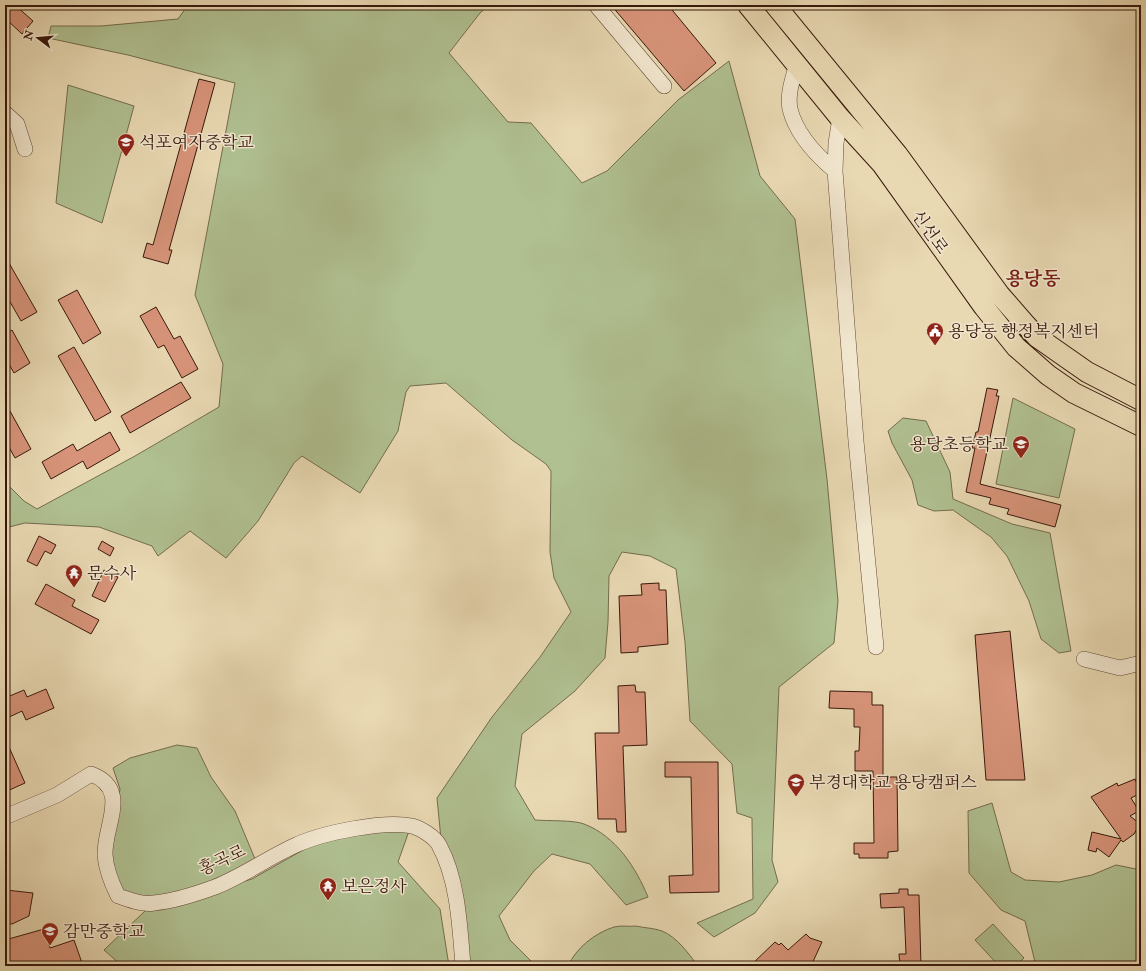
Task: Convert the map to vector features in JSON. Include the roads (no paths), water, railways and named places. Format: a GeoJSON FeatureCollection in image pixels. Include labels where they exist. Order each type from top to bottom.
{"type":"FeatureCollection","features":[{"type":"Feature","properties":{"kind":"main road","name":"신선로"},"geometry":{"type":"LineString","coordinates":[[748,5],[840,118],[882,164],[984,307],[1016,347],[1048,375],[1074,393],[1141,426]]}},
{"type":"Feature","properties":{"kind":"main road","name":"신선로"},"geometry":{"type":"LineString","coordinates":[[775,5],[897,154],[999,294],[1026,325],[1050,347],[1087,372],[1141,400]]}},
{"type":"Feature","properties":{"kind":"street"},"geometry":{"type":"LineString","coordinates":[[596,5],[664,86]]}},
{"type":"Feature","properties":{"kind":"street"},"geometry":{"type":"LineString","coordinates":[[797,64],[792,80],[790,109],[798,128],[807,143],[821,159],[835,171]]}},
{"type":"Feature","properties":{"kind":"street"},"geometry":{"type":"LineString","coordinates":[[5,113],[17,124],[25,149]]}},
{"type":"Feature","properties":{"kind":"street"},"geometry":{"type":"LineString","coordinates":[[840,118],[836,143],[835,171],[856,441],[876,647]]}},
{"type":"Feature","properties":{"kind":"street"},"geometry":{"type":"LineString","coordinates":[[1084,659],[1120,668],[1141,663]]}},
{"type":"Feature","properties":{"kind":"street","name":"홍곡로"},"geometry":{"type":"LineString","coordinates":[[5,817],[57,795],[91,774],[102,778],[110,790],[114,806],[110,820],[105,856],[112,884],[118,896],[138,902],[153,904],[184,897],[216,886],[297,845],[329,835],[381,825],[412,826],[423,831],[439,844],[450,874],[458,908],[463,966]]}},
{"type":"Feature","properties":{"kind":"tunnel"},"geometry":{"type":"LineString","coordinates":[[824,80],[875,144]]}},
{"type":"Feature","properties":{"kind":"place","name":"석포여자중학교"},"geometry":{"type":"Point","coordinates":[126,157]}},
{"type":"Feature","properties":{"kind":"place","name":"용당동 행정복지센터"},"geometry":{"type":"Point","coordinates":[935,346]}},
{"type":"Feature","properties":{"kind":"place","name":"용당초등학교"},"geometry":{"type":"Point","coordinates":[1021,459]}},
{"type":"Feature","properties":{"kind":"place","name":"문수사"},"geometry":{"type":"Point","coordinates":[74,588]}},
{"type":"Feature","properties":{"kind":"place","name":"부경대학교 용당캠퍼스"},"geometry":{"type":"Point","coordinates":[796,797]}},
{"type":"Feature","properties":{"kind":"place","name":"보은정사"},"geometry":{"type":"Point","coordinates":[328,901]}},
{"type":"Feature","properties":{"kind":"place","name":"감만중학교"},"geometry":{"type":"Point","coordinates":[50,946]}},
{"type":"Feature","properties":{"kind":"district","name":"용당동"},"geometry":{"type":"Point","coordinates":[1033,279]}}]}
